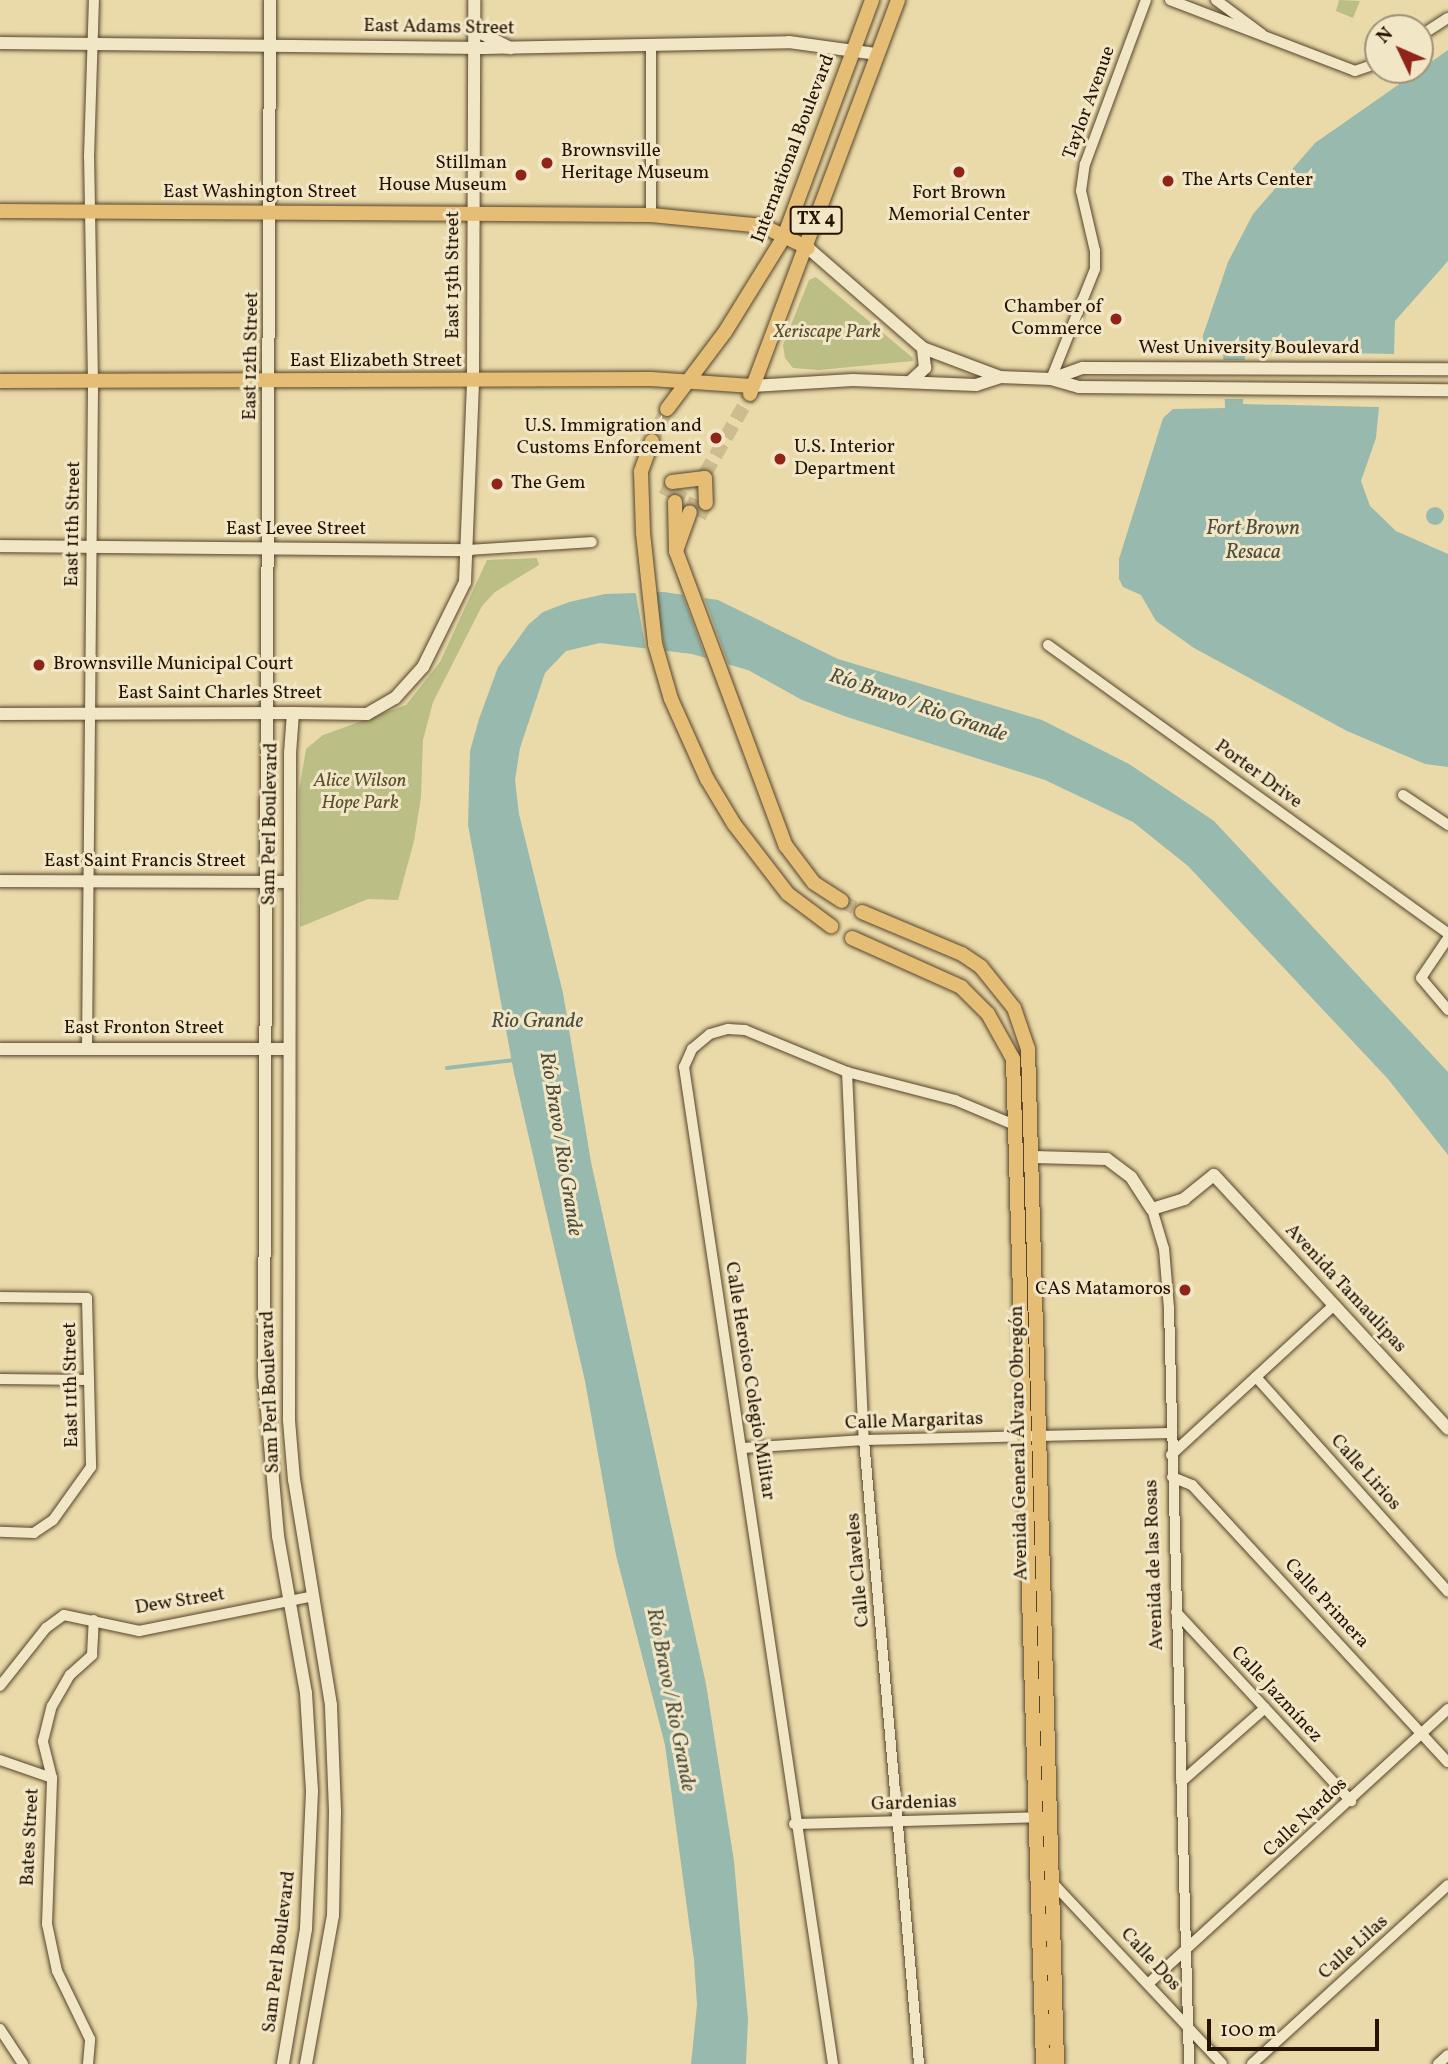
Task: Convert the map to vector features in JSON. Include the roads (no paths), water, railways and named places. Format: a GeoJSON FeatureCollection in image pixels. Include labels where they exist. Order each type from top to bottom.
{"type":"FeatureCollection","features":[{"type":"Feature","properties":{"kind":"main road","name":"East 12th Street"},"geometry":{"type":"LineString","coordinates":[[265,713],[273,213],[270,0]]}},
{"type":"Feature","properties":{"kind":"main road","name":"East 13th Street"},"geometry":{"type":"LineString","coordinates":[[423,667],[465,582],[469,550],[473,381],[474,0]]}},
{"type":"Feature","properties":{"kind":"main road","name":"International Boulevard"},"geometry":{"type":"LineString","coordinates":[[667,409],[685,381],[725,332],[784,237],[872,0]]}},
{"type":"Feature","properties":{"kind":"main road","name":"TX 4"},"geometry":{"type":"LineString","coordinates":[[751,390],[808,248],[898,0]]}},
{"type":"Feature","properties":{"kind":"main road"},"geometry":{"type":"LineString","coordinates":[[473,29],[510,48]]}},
{"type":"Feature","properties":{"kind":"main road","name":"East Adams Street"},"geometry":{"type":"LineString","coordinates":[[0,43],[510,48],[789,42],[877,54]]}},
{"type":"Feature","properties":{"kind":"main road","name":"East Washington Street"},"geometry":{"type":"LineString","coordinates":[[0,211],[651,215],[763,226],[808,248]]}},
{"type":"Feature","properties":{"kind":"main road","name":"West University Boulevard"},"geometry":{"type":"LineString","coordinates":[[808,248],[923,348],[1000,377],[1051,379],[1079,387],[1448,390]]}},
{"type":"Feature","properties":{"kind":"main road"},"geometry":{"type":"LineString","coordinates":[[910,382],[925,368],[923,348]]}},
{"type":"Feature","properties":{"kind":"main road","name":"West University Boulevard"},"geometry":{"type":"LineString","coordinates":[[1051,379],[1083,368],[1448,369]]}},
{"type":"Feature","properties":{"kind":"main road","name":"West University Boulevard"},"geometry":{"type":"LineString","coordinates":[[751,390],[853,380],[976,384],[1000,377]]}},
{"type":"Feature","properties":{"kind":"main road","name":"East Elizabeth Street"},"geometry":{"type":"LineString","coordinates":[[0,382],[685,381],[751,390]]}},
{"type":"Feature","properties":{"kind":"main road"},"geometry":{"type":"LineString","coordinates":[[652,441],[641,472],[644,549],[655,644],[671,699],[707,779],[734,824],[788,894],[831,926]]}},
{"type":"Feature","properties":{"kind":"main road"},"geometry":{"type":"LineString","coordinates":[[705,476],[689,493],[705,476]]}},
{"type":"Feature","properties":{"kind":"main road"},"geometry":{"type":"LineString","coordinates":[[676,551],[669,546],[662,522],[683,507],[676,551],[769,801],[799,868],[842,901]]}},
{"type":"Feature","properties":{"kind":"main road","name":"East Levee Street"},"geometry":{"type":"LineString","coordinates":[[0,546],[469,550]]}},
{"type":"Feature","properties":{"kind":"main road","name":"East Saint Charles Street"},"geometry":{"type":"LineString","coordinates":[[0,714],[368,714],[395,698],[423,667]]}},
{"type":"Feature","properties":{"kind":"main road","name":"Sam Perl Boulevard"},"geometry":{"type":"LineString","coordinates":[[265,713],[265,1385],[286,1601],[306,1693],[312,1824],[303,1955],[283,2064]]}},
{"type":"Feature","properties":{"kind":"main road","name":"Sam Perl Boulevard"},"geometry":{"type":"LineString","coordinates":[[293,713],[287,1049],[289,1420],[331,1705],[335,1827],[333,1916],[306,2064]]}},
{"type":"Feature","properties":{"kind":"main road","name":"East Saint Francis Street"},"geometry":{"type":"LineString","coordinates":[[0,881],[289,883]]}},
{"type":"Feature","properties":{"kind":"main road","name":"Avenida General Álvaro Obregón"},"geometry":{"type":"LineString","coordinates":[[862,912],[962,954],[1004,994],[1022,1026],[1028,1049],[1034,1157],[1028,1257]]}},
{"type":"Feature","properties":{"kind":"main road","name":"Avenida General Álvaro Obregón"},"geometry":{"type":"LineString","coordinates":[[852,937],[935,972],[977,1002],[1013,1059],[1028,1257],[1042,1817],[1043,2064]]}},
{"type":"Feature","properties":{"kind":"main road","name":"East Fronton Street"},"geometry":{"type":"LineString","coordinates":[[0,1049],[287,1049]]}},
{"type":"Feature","properties":{"kind":"main road","name":"Avenida de las Rosas"},"geometry":{"type":"LineString","coordinates":[[1034,1157],[1107,1159],[1131,1177],[1152,1209]]}},
{"type":"Feature","properties":{"kind":"main road","name":"Avenida Tamaulipas"},"geometry":{"type":"LineString","coordinates":[[1152,1209],[1184,1199],[1214,1175],[1448,1429]]}},
{"type":"Feature","properties":{"kind":"main road","name":"Avenida General Álvaro Obregón"},"geometry":{"type":"LineString","coordinates":[[1042,1817],[1051,1881],[1057,2064]]}},
{"type":"Feature","properties":{"kind":"main road"},"geometry":{"type":"LineString","coordinates":[[312,1824],[335,1827]]}},
{"type":"Feature","properties":{"kind":"street","name":"East 11th Street"},"geometry":{"type":"LineString","coordinates":[[87,1049],[94,0]]}},
{"type":"Feature","properties":{"kind":"street","name":"Taylor Avenue"},"geometry":{"type":"LineString","coordinates":[[1051,379],[1095,269],[1095,251],[1082,191],[1085,164],[1146,0]]}},
{"type":"Feature","properties":{"kind":"street"},"geometry":{"type":"LineString","coordinates":[[1170,0],[1332,64],[1355,71],[1364,68]]}},
{"type":"Feature","properties":{"kind":"street"},"geometry":{"type":"LineString","coordinates":[[1216,0],[1271,41]]}},
{"type":"Feature","properties":{"kind":"street"},"geometry":{"type":"LineString","coordinates":[[651,46],[651,215]]}},
{"type":"Feature","properties":{"kind":"street","name":"East Levee Street"},"geometry":{"type":"LineString","coordinates":[[469,550],[592,542]]}},
{"type":"Feature","properties":{"kind":"street","name":"Porter Drive"},"geometry":{"type":"LineString","coordinates":[[1048,645],[1448,936]]}},
{"type":"Feature","properties":{"kind":"street"},"geometry":{"type":"LineString","coordinates":[[1403,795],[1448,825]]}},
{"type":"Feature","properties":{"kind":"street"},"geometry":{"type":"LineString","coordinates":[[1448,936],[1421,978],[1448,1010]]}},
{"type":"Feature","properties":{"kind":"street","name":"Calle Heroico Colegio Militar"},"geometry":{"type":"LineString","coordinates":[[834,2064],[794,1824],[743,1448],[684,1067],[692,1049],[710,1034],[728,1029],[745,1030],[847,1072],[968,1104],[1017,1126]]}},
{"type":"Feature","properties":{"kind":"street","name":"Calle Claveles"},"geometry":{"type":"LineString","coordinates":[[847,1072],[864,1440],[900,1823],[919,2064]]}},
{"type":"Feature","properties":{"kind":"street","name":"Avenida de las Rosas"},"geometry":{"type":"LineString","coordinates":[[1152,1209],[1167,1271],[1189,2064]]}},
{"type":"Feature","properties":{"kind":"street","name":"East 11th Street"},"geometry":{"type":"LineString","coordinates":[[0,1297],[87,1298],[91,1466],[53,1520],[34,1533],[0,1532]]}},
{"type":"Feature","properties":{"kind":"street"},"geometry":{"type":"LineString","coordinates":[[1171,1455],[1334,1305]]}},
{"type":"Feature","properties":{"kind":"street","name":"Calle Lirios"},"geometry":{"type":"LineString","coordinates":[[1256,1377],[1448,1592]]}},
{"type":"Feature","properties":{"kind":"street"},"geometry":{"type":"LineString","coordinates":[[0,1379],[89,1380]]}},
{"type":"Feature","properties":{"kind":"street","name":"Calle Margaritas"},"geometry":{"type":"LineString","coordinates":[[743,1448],[864,1440],[1170,1433]]}},
{"type":"Feature","properties":{"kind":"street","name":"Calle Primera"},"geometry":{"type":"LineString","coordinates":[[1172,1477],[1192,1485],[1448,1762]]}},
{"type":"Feature","properties":{"kind":"street","name":"Dew Street"},"geometry":{"type":"LineString","coordinates":[[0,1686],[46,1628],[64,1615],[139,1631],[314,1596]]}},
{"type":"Feature","properties":{"kind":"street","name":"Calle Jazmínez"},"geometry":{"type":"LineString","coordinates":[[1176,1612],[1351,1801]]}},
{"type":"Feature","properties":{"kind":"street","name":"Bates Street"},"geometry":{"type":"LineString","coordinates":[[88,2064],[90,2039],[57,1971],[47,1924],[52,1778],[43,1741],[52,1706],[70,1675],[92,1655],[94,1620]]}},
{"type":"Feature","properties":{"kind":"street"},"geometry":{"type":"LineString","coordinates":[[1181,1782],[1265,1708]]}},
{"type":"Feature","properties":{"kind":"street","name":"Calle Nardos"},"geometry":{"type":"LineString","coordinates":[[1148,1984],[1351,1801],[1448,1709]]}},
{"type":"Feature","properties":{"kind":"street"},"geometry":{"type":"LineString","coordinates":[[0,1760],[52,1778]]}},
{"type":"Feature","properties":{"kind":"street","name":"Gardenias"},"geometry":{"type":"LineString","coordinates":[[794,1824],[1042,1817]]}},
{"type":"Feature","properties":{"kind":"street","name":"Calle Dos"},"geometry":{"type":"LineString","coordinates":[[1051,1881],[1222,2064]]}},
{"type":"Feature","properties":{"kind":"street","name":"Calle Lilas"},"geometry":{"type":"LineString","coordinates":[[1252,2064],[1448,1885]]}},
{"type":"Feature","properties":{"kind":"street"},"geometry":{"type":"LineString","coordinates":[[0,2029],[23,2064]]}},
{"type":"Feature","properties":{"kind":"street"},"geometry":{"type":"LineString","coordinates":[[1438,2064],[1448,2055]]}},
{"type":"Feature","properties":{"kind":"water","name":"Fort Brown Resaca"},"geometry":{"type":"Polygon","coordinates":[[[1448,50],[1448,261],[1395,321],[1394,354],[1245,351],[1243,404],[1379,407],[1376,438],[1361,481],[1370,506],[1396,531],[1448,554],[1448,767],[1425,764],[1347,731],[1194,648],[1156,621],[1141,595],[1123,587],[1119,579],[1119,559],[1163,418],[1173,409],[1225,408],[1223,348],[1199,347],[1228,262],[1253,214],[1315,143],[1399,84],[1434,84],[1434,60],[1448,50]]]}},
{"type":"Feature","properties":{"kind":"water"},"geometry":{"type":"Polygon","coordinates":[[[1435,507],[1441,510],[1444,516],[1441,522],[1435,525],[1429,522],[1426,516],[1429,510],[1435,507]]]}},
{"type":"Feature","properties":{"kind":"water","name":"Rio Grande"},"geometry":{"type":"Polygon","coordinates":[[[664,592],[718,600],[838,659],[1042,720],[1129,764],[1214,821],[1448,1072],[1448,1155],[1388,1079],[1188,866],[1133,822],[1045,780],[847,717],[802,700],[748,670],[692,654],[600,643],[566,651],[545,673],[520,748],[515,780],[519,814],[563,993],[591,1162],[706,1684],[734,1861],[748,2019],[746,2064],[691,2064],[697,2005],[694,1960],[665,1745],[616,1555],[585,1381],[514,1073],[468,825],[470,751],[479,719],[498,667],[528,625],[543,612],[569,602],[605,594],[664,592]]]}},
{"type":"Feature","properties":{"kind":"waterway"},"geometry":{"type":"LineString","coordinates":[[447,1068],[515,1060]]}},
{"type":"Feature","properties":{"kind":"tunnel"},"geometry":{"type":"LineString","coordinates":[[705,474],[750,395]]}},
{"type":"Feature","properties":{"kind":"tunnel"},"geometry":{"type":"LineString","coordinates":[[652,441],[667,409]]}},
{"type":"Feature","properties":{"kind":"tunnel"},"geometry":{"type":"LineString","coordinates":[[665,496],[672,482]]}},
{"type":"Feature","properties":{"kind":"tunnel"},"geometry":{"type":"LineString","coordinates":[[675,502],[682,488]]}},
{"type":"Feature","properties":{"kind":"tunnel"},"geometry":{"type":"LineString","coordinates":[[690,512],[697,497]]}},
{"type":"Feature","properties":{"kind":"tunnel"},"geometry":{"type":"LineString","coordinates":[[699,517],[706,503]]}},
{"type":"Feature","properties":{"kind":"tunnel"},"geometry":{"type":"LineString","coordinates":[[842,901],[862,912]]}},
{"type":"Feature","properties":{"kind":"place","name":"Brownsville Heritage Museum"},"geometry":{"type":"Point","coordinates":[547,163]}},
{"type":"Feature","properties":{"kind":"place","name":"Fort Brown Memorial Center"},"geometry":{"type":"Point","coordinates":[959,172]}},
{"type":"Feature","properties":{"kind":"place","name":"Stillman House Museum"},"geometry":{"type":"Point","coordinates":[521,175]}},
{"type":"Feature","properties":{"kind":"place","name":"The Arts Center"},"geometry":{"type":"Point","coordinates":[1168,181]}},
{"type":"Feature","properties":{"kind":"place","name":"Chamber of Commerce"},"geometry":{"type":"Point","coordinates":[1116,319]}},
{"type":"Feature","properties":{"kind":"place","name":"U.S. Immigration and Customs Enforcement"},"geometry":{"type":"Point","coordinates":[716,438]}},
{"type":"Feature","properties":{"kind":"place","name":"U.S. Interior Department"},"geometry":{"type":"Point","coordinates":[780,459]}},
{"type":"Feature","properties":{"kind":"place","name":"The Gem"},"geometry":{"type":"Point","coordinates":[497,484]}},
{"type":"Feature","properties":{"kind":"place","name":"Brownsville Municipal Court"},"geometry":{"type":"Point","coordinates":[39,665]}},
{"type":"Feature","properties":{"kind":"place","name":"CAS Matamoros"},"geometry":{"type":"Point","coordinates":[1185,1290]}},
{"type":"Feature","properties":{"kind":"park label","name":"Xeriscape Park"},"geometry":{"type":"Point","coordinates":[827,333]}},
{"type":"Feature","properties":{"kind":"park label","name":"Alice Wilson Hope Park"},"geometry":{"type":"Point","coordinates":[360,793]}},
{"type":"Feature","properties":{"kind":"water label","name":"Río Bravo / Rio Grande"},"geometry":{"type":"Point","coordinates":[918,706]}},
{"type":"Feature","properties":{"kind":"water label","name":"Río Bravo / Rio Grande"},"geometry":{"type":"Point","coordinates":[560,1144]}},
{"type":"Feature","properties":{"kind":"water label","name":"Río Bravo / Rio Grande"},"geometry":{"type":"Point","coordinates":[670,1700]}}]}
